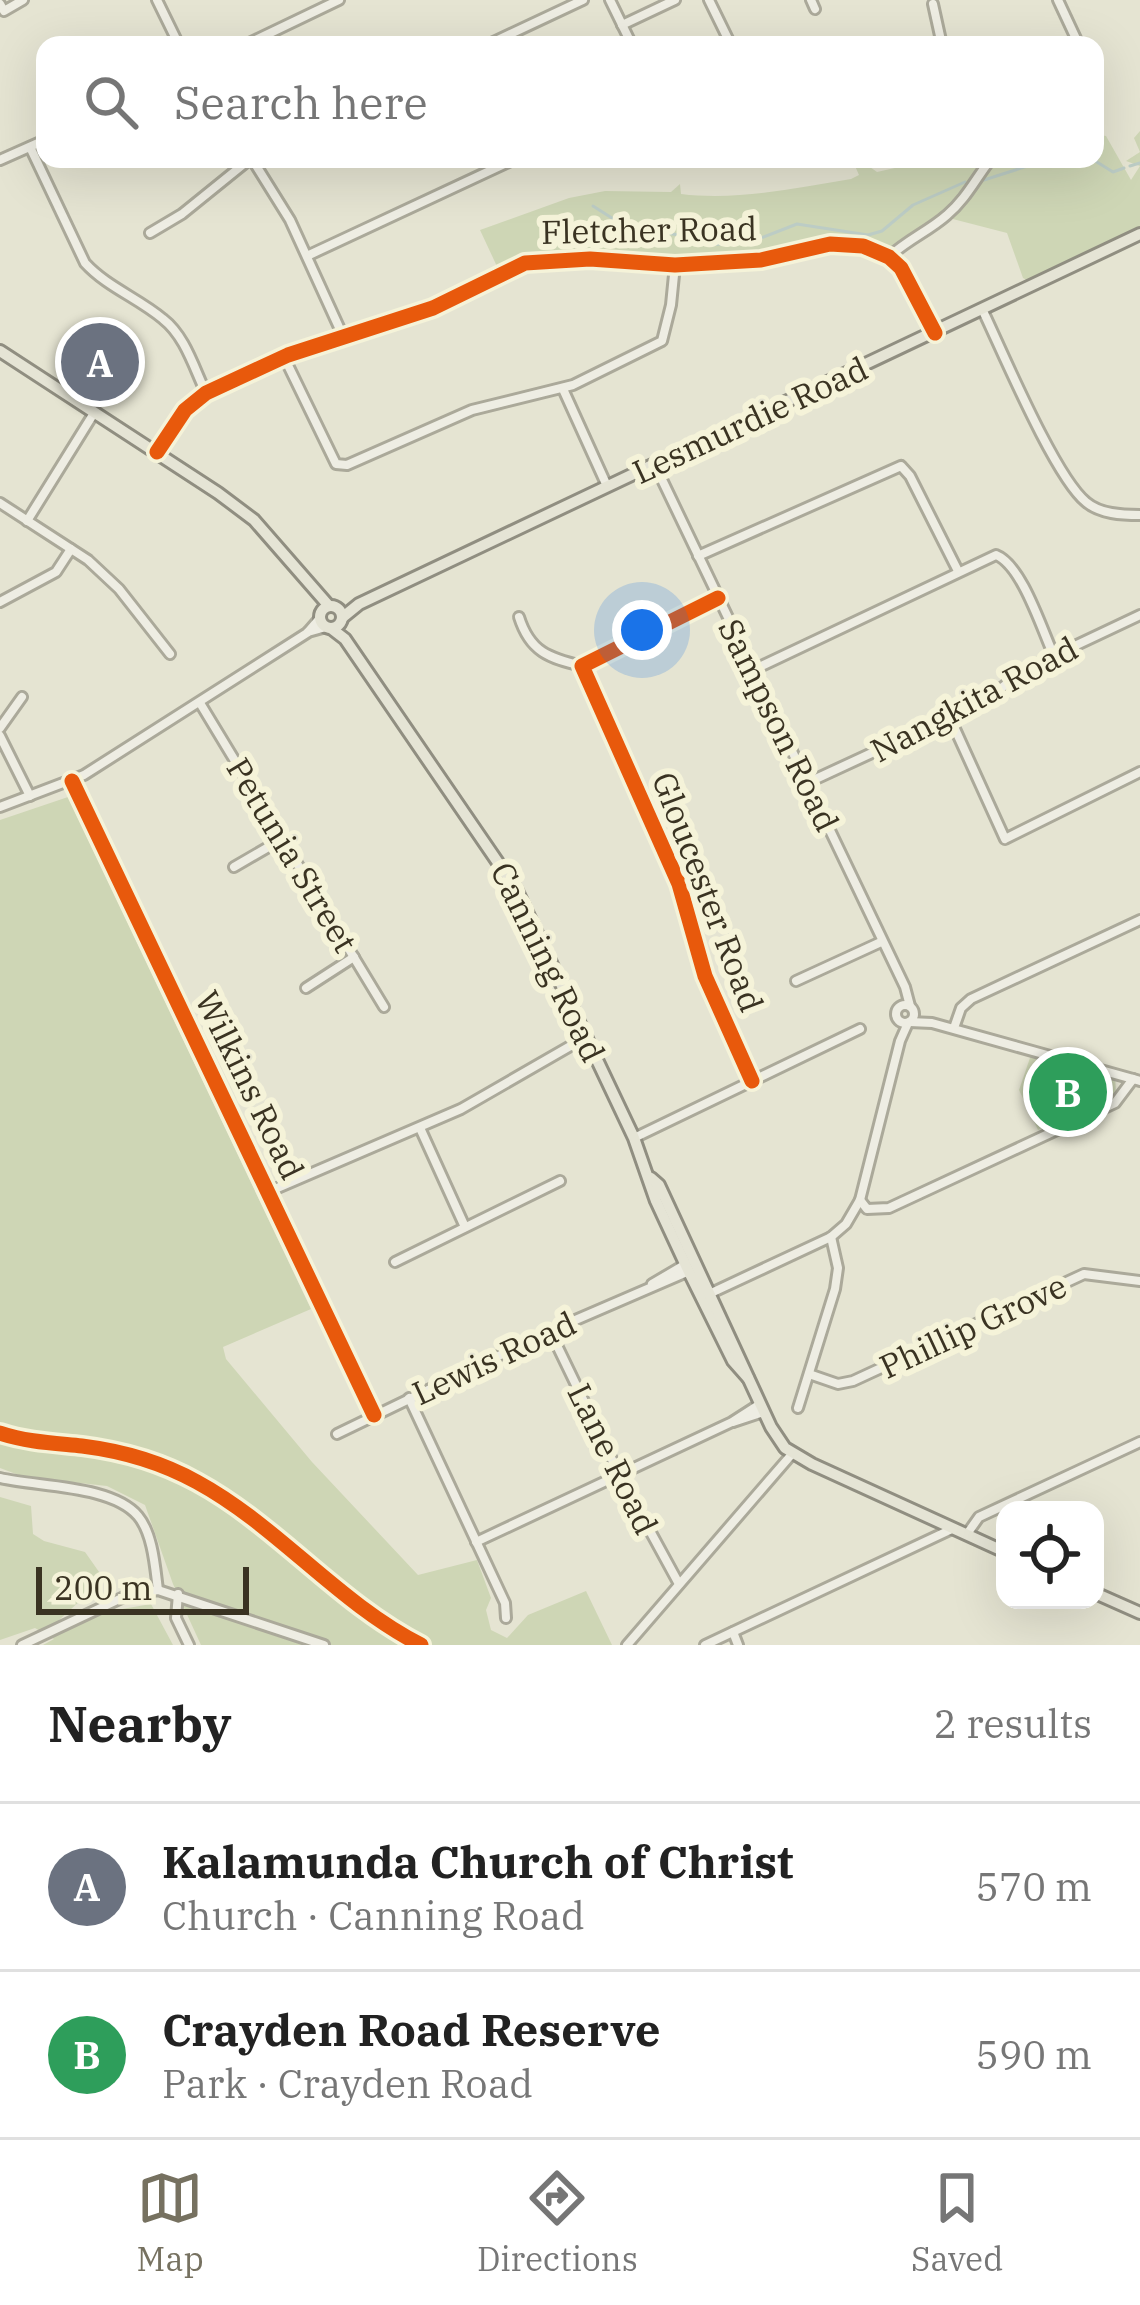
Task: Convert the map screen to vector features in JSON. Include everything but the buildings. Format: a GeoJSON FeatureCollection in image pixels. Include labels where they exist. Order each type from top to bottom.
{"type":"FeatureCollection","features":[{"type":"Feature","properties":{"kind":"main road","name":"Lesmurdie Road"},"geometry":{"type":"LineString","coordinates":[[331,618],[1140,234]]}},
{"type":"Feature","properties":{"kind":"main road"},"geometry":{"type":"LineString","coordinates":[[0,351],[254,520],[331,618]]}},
{"type":"Feature","properties":{"kind":"main road","name":"Canning Road"},"geometry":{"type":"LineString","coordinates":[[331,618],[501,863],[651,1178],[659,1185],[690,1266],[777,1438],[792,1454]]}},
{"type":"Feature","properties":{"kind":"main road"},"geometry":{"type":"LineString","coordinates":[[792,1454],[996,1548]]}},
{"type":"Feature","properties":{"kind":"main road"},"geometry":{"type":"LineString","coordinates":[[1104,1597],[1140,1613]]}},
{"type":"Feature","properties":{"kind":"street"},"geometry":{"type":"LineString","coordinates":[[1,10],[23,0]]}},
{"type":"Feature","properties":{"kind":"street"},"geometry":{"type":"LineString","coordinates":[[158,0],[174,36]]}},
{"type":"Feature","properties":{"kind":"street"},"geometry":{"type":"LineString","coordinates":[[264,36],[340,0]]}},
{"type":"Feature","properties":{"kind":"street"},"geometry":{"type":"LineString","coordinates":[[506,36],[583,0]]}},
{"type":"Feature","properties":{"kind":"street"},"geometry":{"type":"LineString","coordinates":[[610,0],[628,36]]}},
{"type":"Feature","properties":{"kind":"street"},"geometry":{"type":"LineString","coordinates":[[622,25],[675,0]]}},
{"type":"Feature","properties":{"kind":"street"},"geometry":{"type":"LineString","coordinates":[[709,0],[727,36]]}},
{"type":"Feature","properties":{"kind":"street"},"geometry":{"type":"LineString","coordinates":[[1058,0],[1074,36]]}},
{"type":"Feature","properties":{"kind":"street"},"geometry":{"type":"LineString","coordinates":[[933,4],[940,36]]}},
{"type":"Feature","properties":{"kind":"street"},"geometry":{"type":"LineString","coordinates":[[0,160],[36,144]]}},
{"type":"Feature","properties":{"kind":"street"},"geometry":{"type":"LineString","coordinates":[[29,147],[36,161]]}},
{"type":"Feature","properties":{"kind":"street"},"geometry":{"type":"LineString","coordinates":[[39,168],[86,262],[98,276],[165,320],[181,340],[206,393]]}},
{"type":"Feature","properties":{"kind":"street"},"geometry":{"type":"LineString","coordinates":[[150,233],[240,168]]}},
{"type":"Feature","properties":{"kind":"street"},"geometry":{"type":"LineString","coordinates":[[257,168],[290,220],[343,337]]}},
{"type":"Feature","properties":{"kind":"street"},"geometry":{"type":"LineString","coordinates":[[307,256],[496,168]]}},
{"type":"Feature","properties":{"kind":"street"},"geometry":{"type":"LineString","coordinates":[[935,333],[908,278],[889,256],[944,218],[985,168]]}},
{"type":"Feature","properties":{"kind":"street","name":"Fletcher Road"},"geometry":{"type":"LineString","coordinates":[[157,452],[185,410],[206,393],[284,357],[434,308],[525,263],[590,259],[675,265],[761,260],[830,244],[863,246],[889,256]]}},
{"type":"Feature","properties":{"kind":"street"},"geometry":{"type":"LineString","coordinates":[[284,357],[336,464],[347,465],[490,404],[563,389],[662,341],[675,265]]}},
{"type":"Feature","properties":{"kind":"street"},"geometry":{"type":"LineString","coordinates":[[983,311],[1066,478],[1088,504],[1116,514],[1140,515]]}},
{"type":"Feature","properties":{"kind":"street"},"geometry":{"type":"LineString","coordinates":[[563,389],[608,487]]}},
{"type":"Feature","properties":{"kind":"street"},"geometry":{"type":"LineString","coordinates":[[27,521],[94,413]]}},
{"type":"Feature","properties":{"kind":"street","name":"Sampson Road"},"geometry":{"type":"LineString","coordinates":[[655,465],[808,783],[908,1008]]}},
{"type":"Feature","properties":{"kind":"street"},"geometry":{"type":"LineString","coordinates":[[698,556],[901,466],[958,571]]}},
{"type":"Feature","properties":{"kind":"street"},"geometry":{"type":"LineString","coordinates":[[0,503],[70,549],[119,589],[170,655]]}},
{"type":"Feature","properties":{"kind":"street"},"geometry":{"type":"LineString","coordinates":[[0,602],[56,572],[70,549]]}},
{"type":"Feature","properties":{"kind":"street"},"geometry":{"type":"LineString","coordinates":[[753,670],[996,555],[1015,570],[1054,656]]}},
{"type":"Feature","properties":{"kind":"street"},"geometry":{"type":"LineString","coordinates":[[519,617],[534,649],[548,658],[582,666],[718,598]]}},
{"type":"Feature","properties":{"kind":"street","name":"Nangkita Road"},"geometry":{"type":"LineString","coordinates":[[808,783],[950,718],[1054,656],[1140,615]]}},
{"type":"Feature","properties":{"kind":"street"},"geometry":{"type":"LineString","coordinates":[[0,807],[72,781],[331,618]]}},
{"type":"Feature","properties":{"kind":"street","name":"Gloucester Road"},"geometry":{"type":"LineString","coordinates":[[582,666],[679,884],[705,976],[752,1081]]}},
{"type":"Feature","properties":{"kind":"street"},"geometry":{"type":"LineString","coordinates":[[22,697],[0,732],[30,796]]}},
{"type":"Feature","properties":{"kind":"street","name":"Petunia Street"},"geometry":{"type":"LineString","coordinates":[[200,703],[384,1007]]}},
{"type":"Feature","properties":{"kind":"street"},"geometry":{"type":"LineString","coordinates":[[950,718],[1005,839],[1140,772]]}},
{"type":"Feature","properties":{"kind":"street","name":"Wilkins Road"},"geometry":{"type":"LineString","coordinates":[[72,781],[374,1415]]}},
{"type":"Feature","properties":{"kind":"street"},"geometry":{"type":"LineString","coordinates":[[234,867],[284,838]]}},
{"type":"Feature","properties":{"kind":"street"},"geometry":{"type":"LineString","coordinates":[[954,1028],[961,1008],[971,998],[1140,920]]}},
{"type":"Feature","properties":{"kind":"street"},"geometry":{"type":"LineString","coordinates":[[796,981],[881,942]]}},
{"type":"Feature","properties":{"kind":"street"},"geometry":{"type":"LineString","coordinates":[[306,988],[354,957]]}},
{"type":"Feature","properties":{"kind":"street"},"geometry":{"type":"LineString","coordinates":[[908,1008],[932,1023]]}},
{"type":"Feature","properties":{"kind":"street"},"geometry":{"type":"LineString","coordinates":[[860,1200],[867,1209],[889,1208],[1114,1103],[1137,1080],[954,1028],[906,1022],[896,1012],[908,1008]]}},
{"type":"Feature","properties":{"kind":"street"},"geometry":{"type":"LineString","coordinates":[[707,1295],[830,1237],[846,1224],[860,1200],[908,1008]]}},
{"type":"Feature","properties":{"kind":"street"},"geometry":{"type":"LineString","coordinates":[[634,1138],[860,1029]]}},
{"type":"Feature","properties":{"kind":"street"},"geometry":{"type":"LineString","coordinates":[[268,1192],[420,1128],[586,1037]]}},
{"type":"Feature","properties":{"kind":"street"},"geometry":{"type":"LineString","coordinates":[[420,1128],[465,1227]]}},
{"type":"Feature","properties":{"kind":"street"},"geometry":{"type":"LineString","coordinates":[[395,1262],[560,1181]]}},
{"type":"Feature","properties":{"kind":"street"},"geometry":{"type":"LineString","coordinates":[[798,1408],[838,1268],[830,1237]]}},
{"type":"Feature","properties":{"kind":"street","name":"Lewis Road"},"geometry":{"type":"LineString","coordinates":[[338,1435],[690,1266]]}},
{"type":"Feature","properties":{"kind":"street","name":"Phillip Grove"},"geometry":{"type":"LineString","coordinates":[[808,1374],[838,1384],[853,1381],[1084,1274],[1140,1281]]}},
{"type":"Feature","properties":{"kind":"street","name":"Lane Road"},"geometry":{"type":"LineString","coordinates":[[550,1331],[679,1584]]}},
{"type":"Feature","properties":{"kind":"street"},"geometry":{"type":"LineString","coordinates":[[409,1398],[505,1603],[506,1618]]}},
{"type":"Feature","properties":{"kind":"street"},"geometry":{"type":"LineString","coordinates":[[476,1542],[761,1408]]}},
{"type":"Feature","properties":{"kind":"street"},"geometry":{"type":"LineString","coordinates":[[967,1534],[979,1517],[1140,1442]]}},
{"type":"Feature","properties":{"kind":"street"},"geometry":{"type":"LineString","coordinates":[[627,1645],[792,1454]]}},
{"type":"Feature","properties":{"kind":"street"},"geometry":{"type":"LineString","coordinates":[[0,1478],[88,1492],[124,1503],[141,1519],[158,1590]]}},
{"type":"Feature","properties":{"kind":"street"},"geometry":{"type":"LineString","coordinates":[[704,1645],[953,1528]]}},
{"type":"Feature","properties":{"kind":"street"},"geometry":{"type":"LineString","coordinates":[[22,1645],[128,1595],[158,1590],[324,1645]]}},
{"type":"Feature","properties":{"kind":"street"},"geometry":{"type":"LineString","coordinates":[[178,1594],[176,1618],[188,1645]]}},
{"type":"Feature","properties":{"kind":"street"},"geometry":{"type":"LineString","coordinates":[[733,1632],[738,1645]]}},
{"type":"Feature","properties":{"kind":"green space"},"geometry":{"type":"Polygon","coordinates":[[[1104,136],[1131,180],[1140,166],[1140,234],[1032,283],[1023,278],[1007,233],[945,217],[889,257],[863,246],[830,244],[761,260],[675,265],[590,259],[525,263],[501,275],[480,230],[569,198],[605,191],[671,192],[680,184],[681,194],[745,195],[851,179],[859,175],[856,168],[877,172],[895,168],[1104,168],[1104,136]]]}},
{"type":"Feature","properties":{"kind":"green space"},"geometry":{"type":"Polygon","coordinates":[[[1140,152],[1140,166],[1126,161],[1140,152]]]}},
{"type":"Feature","properties":{"kind":"green space"},"geometry":{"type":"Polygon","coordinates":[[[68,797],[311,1309],[223,1347],[226,1359],[312,1462],[418,1575],[477,1560],[491,1598],[486,1610],[491,1630],[507,1638],[528,1615],[586,1591],[612,1645],[201,1645],[145,1505],[107,1486],[24,1477],[0,1468],[0,820],[68,797]]]}},
{"type":"Feature","properties":{"kind":"green space"},"geometry":{"type":"Polygon","coordinates":[[[1032,1052],[1115,1073],[1116,1094],[1038,1130],[1019,1090],[1032,1052]]]}},
{"type":"Feature","properties":{"kind":"green space"},"geometry":{"type":"Polygon","coordinates":[[[0,1497],[31,1506],[33,1534],[85,1552],[104,1579],[59,1620],[151,1604],[173,1645],[43,1645],[54,1639],[35,1628],[0,1640],[0,1497]]]}},
{"type":"Feature","properties":{"kind":"waterway"},"geometry":{"type":"LineString","coordinates":[[1130,166],[1140,163]]}},
{"type":"Feature","properties":{"kind":"waterway"},"geometry":{"type":"LineString","coordinates":[[1104,166],[1113,172],[1124,168]]}},
{"type":"Feature","properties":{"kind":"waterway"},"geometry":{"type":"LineString","coordinates":[[984,180],[1021,168]]}},
{"type":"Feature","properties":{"kind":"waterway"},"geometry":{"type":"LineString","coordinates":[[593,206],[626,227],[686,236],[710,245],[756,240],[797,224],[868,235],[882,231],[913,205],[965,182]]}},
{"type":"Feature","properties":{"kind":"cycle path"},"geometry":{"type":"LineString","coordinates":[[157,452],[185,410],[206,393],[288,355],[433,308],[525,263],[590,259],[675,265],[761,260],[830,244],[863,246],[901,268],[935,333]]}},
{"type":"Feature","properties":{"kind":"cycle path"},"geometry":{"type":"LineString","coordinates":[[718,598],[582,666],[679,884],[705,976],[752,1081]]}},
{"type":"Feature","properties":{"kind":"cycle path"},"geometry":{"type":"LineString","coordinates":[[72,781],[374,1415]]}},
{"type":"Feature","properties":{"kind":"cycle path"},"geometry":{"type":"LineString","coordinates":[[0,1433],[112,1451],[183,1475],[226,1500],[362,1608],[421,1645]]}},
{"type":"Feature","properties":{"kind":"place","name":"Kalamunda Church of Christ"},"geometry":{"type":"Point","coordinates":[100,362]}},
{"type":"Feature","properties":{"kind":"place","name":"Crayden Road Reserve"},"geometry":{"type":"Point","coordinates":[1068,1092]}}]}
